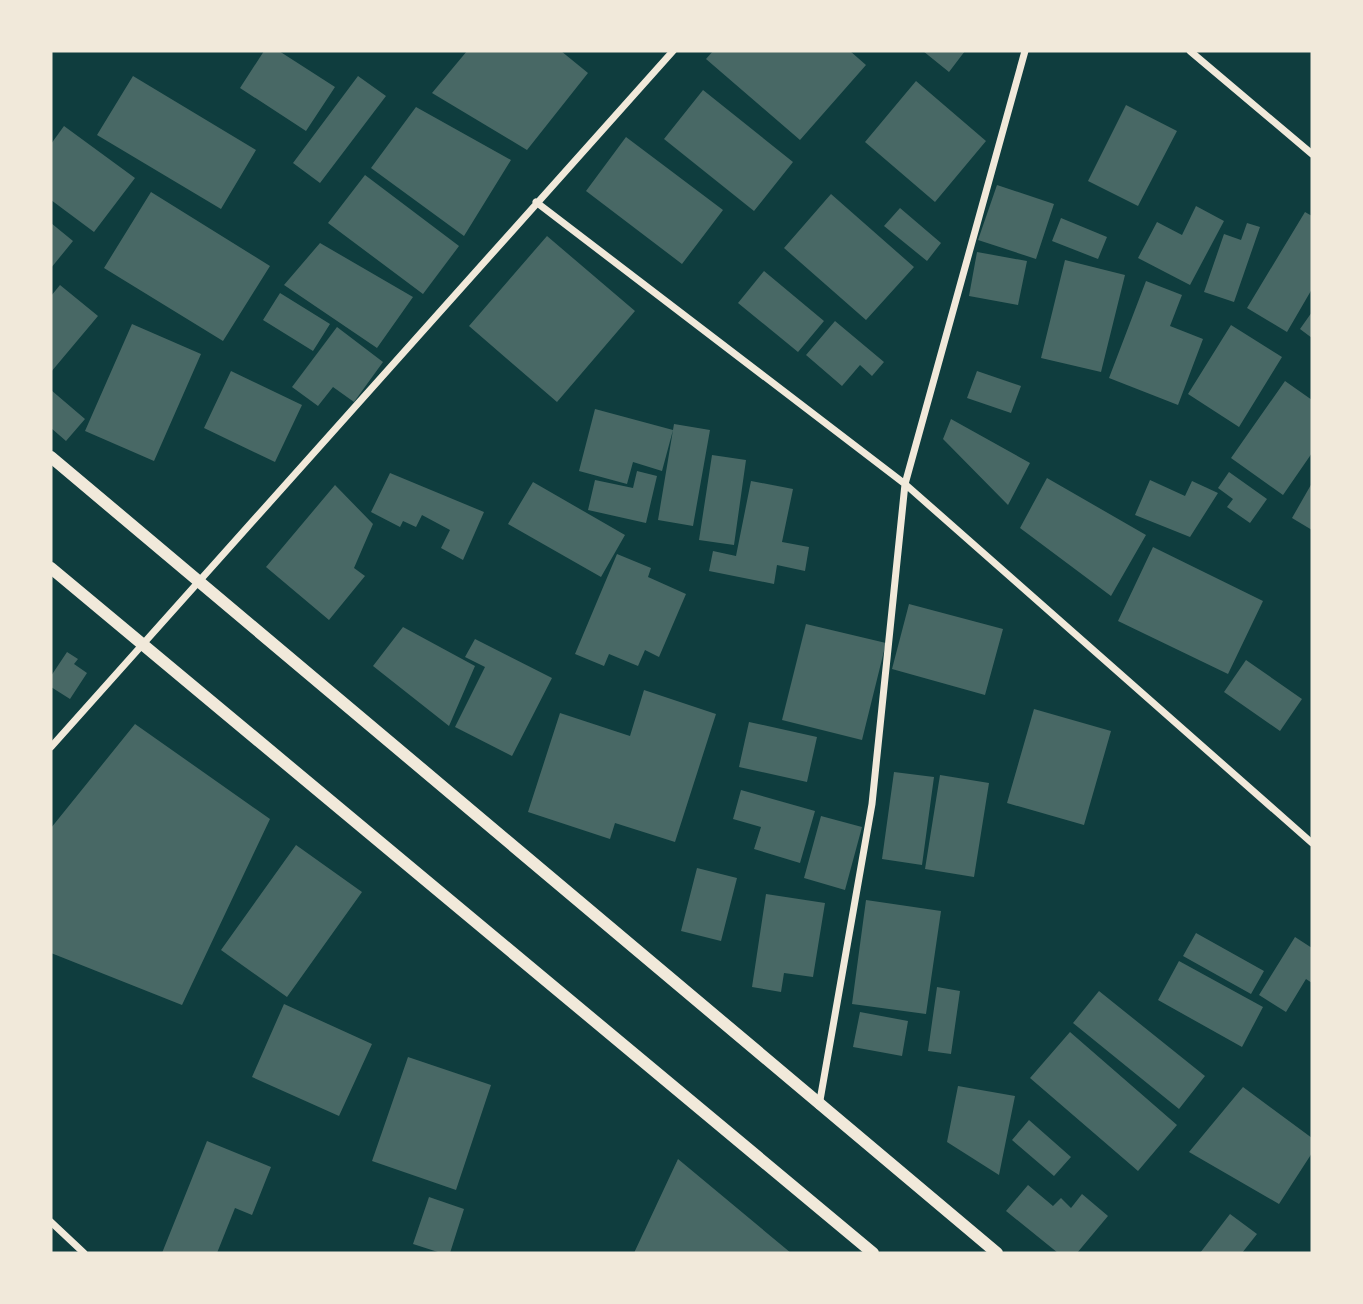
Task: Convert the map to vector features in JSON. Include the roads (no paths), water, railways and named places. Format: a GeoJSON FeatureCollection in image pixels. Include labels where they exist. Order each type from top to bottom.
{"type":"FeatureCollection","features":[{"type":"Feature","properties":{"kind":"street"},"geometry":{"type":"LineString","coordinates":[[51,747],[673,51]]}},
{"type":"Feature","properties":{"kind":"street"},"geometry":{"type":"LineString","coordinates":[[819,1105],[872,804],[905,484],[1025,51]]}},
{"type":"Feature","properties":{"kind":"street"},"geometry":{"type":"LineString","coordinates":[[1190,51],[1312,154]]}},
{"type":"Feature","properties":{"kind":"street"},"geometry":{"type":"LineString","coordinates":[[536,202],[905,484],[1312,843]]}},
{"type":"Feature","properties":{"kind":"street"},"geometry":{"type":"LineString","coordinates":[[51,457],[997,1253]]}},
{"type":"Feature","properties":{"kind":"street"},"geometry":{"type":"LineString","coordinates":[[51,568],[873,1253]]}},
{"type":"Feature","properties":{"kind":"street"},"geometry":{"type":"LineString","coordinates":[[51,1223],[84,1253]]}}]}
